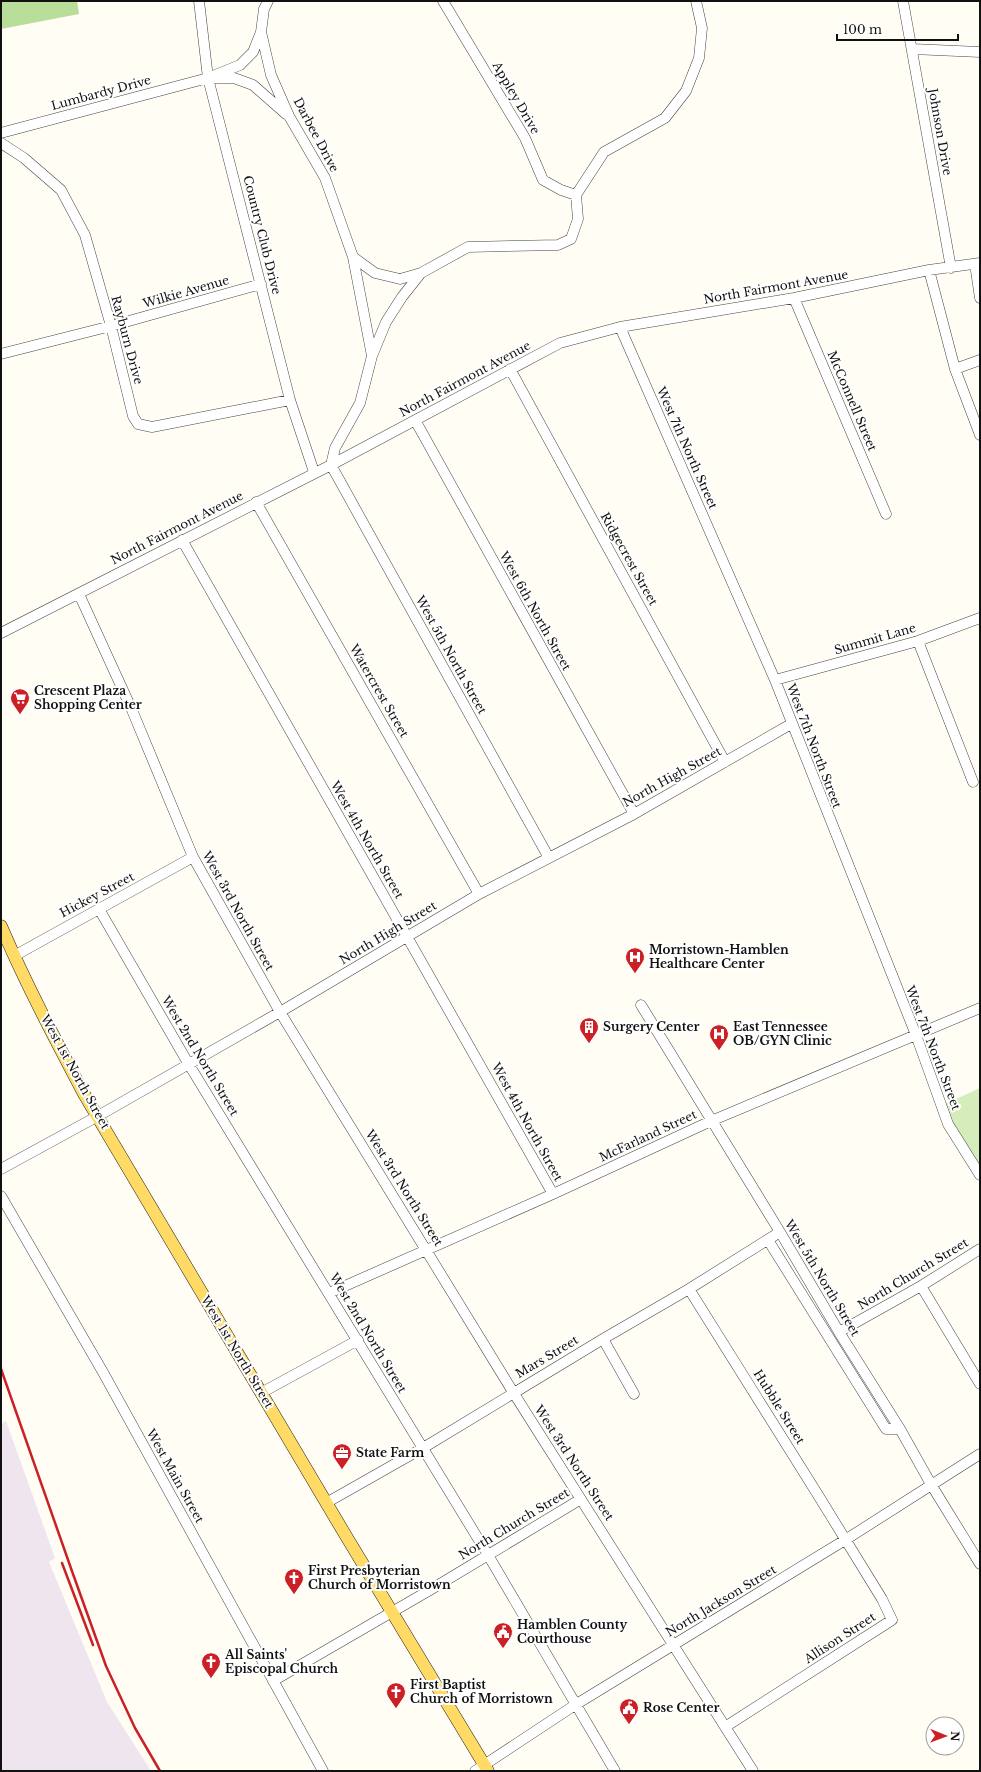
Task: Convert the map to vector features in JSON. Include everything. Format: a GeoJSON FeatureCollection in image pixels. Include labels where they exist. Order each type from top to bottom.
{"type":"FeatureCollection","features":[{"type":"Feature","properties":{"kind":"main road","name":"West 1st North Street"},"geometry":{"type":"LineString","coordinates":[[1,926],[14,956],[54,1036],[98,1116],[392,1612],[482,1769]]}},
{"type":"Feature","properties":{"kind":"street","name":"Country Club Drive"},"geometry":{"type":"LineString","coordinates":[[199,1],[208,78],[290,400],[314,472]]}},
{"type":"Feature","properties":{"kind":"street","name":"Darbee Drive"},"geometry":{"type":"LineString","coordinates":[[268,1],[264,9],[261,32],[271,74],[289,116],[325,178],[353,257],[372,356]]}},
{"type":"Feature","properties":{"kind":"street","name":"Appley Drive"},"geometry":{"type":"LineString","coordinates":[[443,1],[525,138],[543,180],[561,190],[576,195]]}},
{"type":"Feature","properties":{"kind":"street"},"geometry":{"type":"LineString","coordinates":[[576,195],[604,152],[665,118],[686,91],[699,58],[702,28],[696,1]]}},
{"type":"Feature","properties":{"kind":"street","name":"Johnson Drive"},"geometry":{"type":"LineString","coordinates":[[903,1],[951,268]]}},
{"type":"Feature","properties":{"kind":"street"},"geometry":{"type":"LineString","coordinates":[[208,78],[240,66],[253,52],[261,32]]}},
{"type":"Feature","properties":{"kind":"street"},"geometry":{"type":"LineString","coordinates":[[912,49],[980,52]]}},
{"type":"Feature","properties":{"kind":"street"},"geometry":{"type":"LineString","coordinates":[[208,78],[234,78],[253,85],[289,116]]}},
{"type":"Feature","properties":{"kind":"street","name":"Lumbardy Drive"},"geometry":{"type":"LineString","coordinates":[[1,133],[208,78]]}},
{"type":"Feature","properties":{"kind":"street","name":"Rayburn Drive"},"geometry":{"type":"LineString","coordinates":[[1,143],[24,158],[61,190],[85,235],[111,326],[133,416],[138,424],[152,426],[290,400]]}},
{"type":"Feature","properties":{"kind":"street","name":"Darbee Drive"},"geometry":{"type":"LineString","coordinates":[[353,257],[375,273],[400,279],[421,273],[468,248],[558,245],[571,239],[578,219],[576,195]]}},
{"type":"Feature","properties":{"kind":"street"},"geometry":{"type":"LineString","coordinates":[[978,264],[980,298]]}},
{"type":"Feature","properties":{"kind":"street","name":"North Fairmont Avenue"},"geometry":{"type":"LineString","coordinates":[[1,633],[330,465],[560,343],[620,327],[794,298],[929,270],[978,264]]}},
{"type":"Feature","properties":{"kind":"street"},"geometry":{"type":"LineString","coordinates":[[929,270],[955,369],[980,435]]}},
{"type":"Feature","properties":{"kind":"street","name":"Darbee Drive"},"geometry":{"type":"LineString","coordinates":[[330,465],[335,448],[360,403],[372,356],[386,322],[402,297],[421,273]]}},
{"type":"Feature","properties":{"kind":"street","name":"Wilkie Avenue"},"geometry":{"type":"LineString","coordinates":[[1,354],[111,326],[261,284]]}},
{"type":"Feature","properties":{"kind":"street","name":"McConnell Street"},"geometry":{"type":"LineString","coordinates":[[794,298],[886,514]]}},
{"type":"Feature","properties":{"kind":"street","name":"West 7th North Street"},"geometry":{"type":"LineString","coordinates":[[620,327],[775,680],[791,724],[916,1035],[948,1124],[980,1175]]}},
{"type":"Feature","properties":{"kind":"street"},"geometry":{"type":"LineString","coordinates":[[955,369],[980,360]]}},
{"type":"Feature","properties":{"kind":"street","name":"Ridgecrest Street"},"geometry":{"type":"LineString","coordinates":[[510,369],[725,762]]}},
{"type":"Feature","properties":{"kind":"street","name":"West 6th North Street"},"geometry":{"type":"LineString","coordinates":[[415,420],[634,814]]}},
{"type":"Feature","properties":{"kind":"street","name":"West 5th North Street"},"geometry":{"type":"LineString","coordinates":[[330,465],[549,858]]}},
{"type":"Feature","properties":{"kind":"street","name":"Watercrest Street"},"geometry":{"type":"LineString","coordinates":[[256,502],[479,894]]}},
{"type":"Feature","properties":{"kind":"street","name":"West 4th North Street"},"geometry":{"type":"LineString","coordinates":[[182,540],[553,1194]]}},
{"type":"Feature","properties":{"kind":"street","name":"West 3rd North Street"},"geometry":{"type":"LineString","coordinates":[[79,594],[132,710],[193,857],[280,1012],[513,1392],[753,1771]]}},
{"type":"Feature","properties":{"kind":"street","name":"Summit Lane"},"geometry":{"type":"LineString","coordinates":[[775,680],[918,641],[980,618]]}},
{"type":"Feature","properties":{"kind":"street"},"geometry":{"type":"LineString","coordinates":[[918,641],[973,782]]}},
{"type":"Feature","properties":{"kind":"street","name":"North High Street"},"geometry":{"type":"LineString","coordinates":[[1,1169],[98,1116],[188,1063],[280,1012],[479,894],[634,814],[791,724]]}},
{"type":"Feature","properties":{"kind":"street","name":"Hickey Street"},"geometry":{"type":"LineString","coordinates":[[14,956],[193,857]]}},
{"type":"Feature","properties":{"kind":"street","name":"West 2nd North Street"},"geometry":{"type":"LineString","coordinates":[[99,909],[188,1063],[488,1555],[615,1771]]}},
{"type":"Feature","properties":{"kind":"street","name":"West 5th North Street"},"geometry":{"type":"LineString","coordinates":[[641,1005],[780,1232],[839,1332],[900,1429],[932,1486],[980,1564]]}},
{"type":"Feature","properties":{"kind":"street","name":"McFarland Street"},"geometry":{"type":"LineString","coordinates":[[329,1293],[553,1194],[711,1121],[980,1008]]}},
{"type":"Feature","properties":{"kind":"street","name":"West Main Street"},"geometry":{"type":"LineString","coordinates":[[1,1196],[104,1374],[323,1771]]}},
{"type":"Feature","properties":{"kind":"street","name":"Mars Street"},"geometry":{"type":"LineString","coordinates":[[326,1503],[423,1448],[513,1392],[690,1289],[780,1232]]}},
{"type":"Feature","properties":{"kind":"street"},"geometry":{"type":"LineString","coordinates":[[768,1240],[886,1429],[900,1429]]}},
{"type":"Feature","properties":{"kind":"street","name":"North Church Street"},"geometry":{"type":"LineString","coordinates":[[839,1332],[921,1286],[980,1250]]}},
{"type":"Feature","properties":{"kind":"street"},"geometry":{"type":"LineString","coordinates":[[921,1286],[980,1384]]}},
{"type":"Feature","properties":{"kind":"street","name":"Hubble Street"},"geometry":{"type":"LineString","coordinates":[[690,1289],[845,1540]]}},
{"type":"Feature","properties":{"kind":"street"},"geometry":{"type":"LineString","coordinates":[[603,1339],[634,1394]]}},
{"type":"Feature","properties":{"kind":"street"},"geometry":{"type":"LineString","coordinates":[[262,1393],[358,1340]]}},
{"type":"Feature","properties":{"kind":"street","name":"North Jackson Street"},"geometry":{"type":"LineString","coordinates":[[482,1769],[575,1705],[845,1540],[980,1454]]}},
{"type":"Feature","properties":{"kind":"street","name":"North Church Street"},"geometry":{"type":"LineString","coordinates":[[273,1682],[581,1499]]}},
{"type":"Feature","properties":{"kind":"street","name":"Allison Street"},"geometry":{"type":"LineString","coordinates":[[725,1727],[892,1620],[882,1599],[845,1540]]}},
{"type":"Feature","properties":{"kind":"shaded area"},"geometry":{"type":"Polygon","coordinates":[[[6,1421],[55,1558],[49,1562],[107,1702],[151,1771],[1,1771],[1,1424],[6,1421]]]}},
{"type":"Feature","properties":{"kind":"green space"},"geometry":{"type":"Polygon","coordinates":[[[1,1],[77,1],[79,14],[1,29],[1,1]]]}},
{"type":"Feature","properties":{"kind":"green space"},"geometry":{"type":"Polygon","coordinates":[[[980,1088],[980,1164],[953,1123],[945,1104],[980,1088]]]}},
{"type":"Feature","properties":{"kind":"railway"},"geometry":{"type":"LineString","coordinates":[[1,1369],[106,1666],[135,1728],[160,1771]]}},
{"type":"Feature","properties":{"kind":"railway"},"geometry":{"type":"LineString","coordinates":[[62,1563],[93,1645]]}},
{"type":"Feature","properties":{"kind":"place","name":"Crescent Plaza Shopping Center"},"geometry":{"type":"Point","coordinates":[20,715]}},
{"type":"Feature","properties":{"kind":"place","name":"Morristown-Hamblen Healthcare Center"},"geometry":{"type":"Point","coordinates":[635,974]}},
{"type":"Feature","properties":{"kind":"place","name":"Surgery Center"},"geometry":{"type":"Point","coordinates":[589,1044]}},
{"type":"Feature","properties":{"kind":"place","name":"East Tennessee OB/GYN Clinic"},"geometry":{"type":"Point","coordinates":[719,1051]}},
{"type":"Feature","properties":{"kind":"place","name":"State Farm"},"geometry":{"type":"Point","coordinates":[342,1470]}},
{"type":"Feature","properties":{"kind":"place","name":"First Presbyterian Church of Morristown"},"geometry":{"type":"Point","coordinates":[294,1595]}},
{"type":"Feature","properties":{"kind":"place","name":"Hamblen County Courthouse"},"geometry":{"type":"Point","coordinates":[503,1649]}},
{"type":"Feature","properties":{"kind":"place","name":"All Saints' Episcopal Church"},"geometry":{"type":"Point","coordinates":[211,1679]}},
{"type":"Feature","properties":{"kind":"place","name":"First Baptist Church of Morristown"},"geometry":{"type":"Point","coordinates":[396,1709]}},
{"type":"Feature","properties":{"kind":"place","name":"Rose Center"},"geometry":{"type":"Point","coordinates":[629,1725]}}]}
